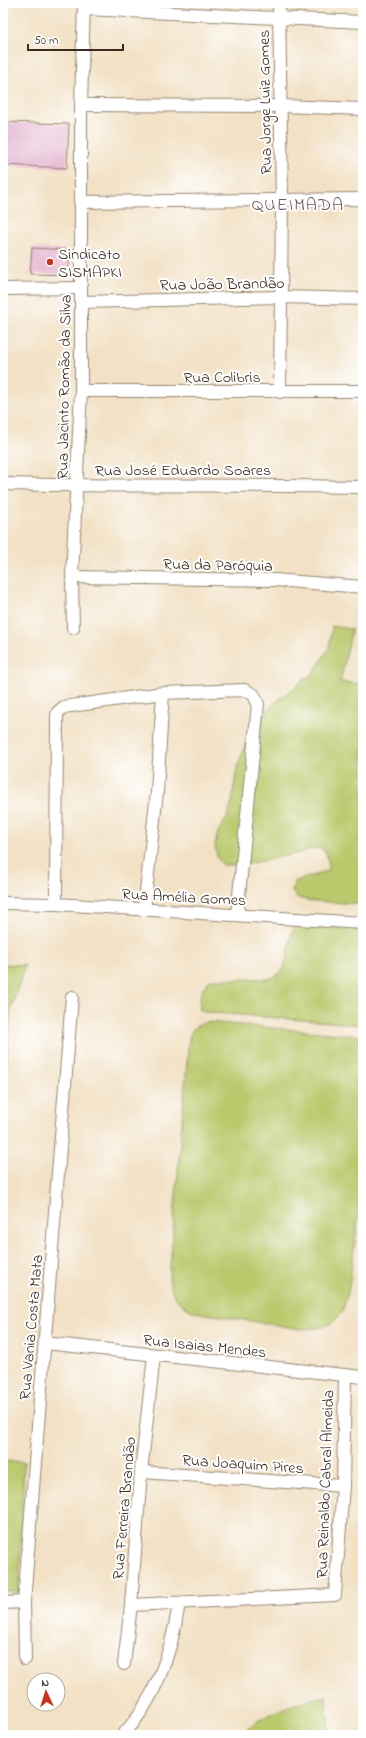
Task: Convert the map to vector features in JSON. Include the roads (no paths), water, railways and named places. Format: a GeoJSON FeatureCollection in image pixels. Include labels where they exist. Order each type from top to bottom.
{"type":"FeatureCollection","features":[{"type":"Feature","properties":{"kind":"street","name":"Rua Jorge Luiz Gomes"},"geometry":{"type":"LineString","coordinates":[[279,3],[282,199],[280,392]]}},
{"type":"Feature","properties":{"kind":"street"},"geometry":{"type":"LineString","coordinates":[[84,6],[279,19],[363,22]]}},
{"type":"Feature","properties":{"kind":"street","name":"Rua Jacinto Romão da Silva"},"geometry":{"type":"LineString","coordinates":[[73,628],[72,577],[78,486],[81,391],[82,302],[80,202],[84,6]]}},
{"type":"Feature","properties":{"kind":"street"},"geometry":{"type":"LineString","coordinates":[[81,105],[281,106],[363,109]]}},
{"type":"Feature","properties":{"kind":"street"},"geometry":{"type":"LineString","coordinates":[[80,202],[363,199]]}},
{"type":"Feature","properties":{"kind":"street"},"geometry":{"type":"LineString","coordinates":[[3,289],[81,288]]}},
{"type":"Feature","properties":{"kind":"street","name":"Rua João Brandão"},"geometry":{"type":"LineString","coordinates":[[82,302],[282,297],[363,299]]}},
{"type":"Feature","properties":{"kind":"street","name":"Rua Colibris"},"geometry":{"type":"LineString","coordinates":[[81,391],[363,391]]}},
{"type":"Feature","properties":{"kind":"street","name":"Rua José Eduardo Soares"},"geometry":{"type":"LineString","coordinates":[[3,484],[78,486],[279,485],[363,487]]}},
{"type":"Feature","properties":{"kind":"street","name":"Rua da Paróquia"},"geometry":{"type":"LineString","coordinates":[[72,577],[274,580],[363,587]]}},
{"type":"Feature","properties":{"kind":"street"},"geometry":{"type":"LineString","coordinates":[[56,904],[58,712],[64,707],[163,693],[245,690],[254,695],[258,704],[237,916]]}},
{"type":"Feature","properties":{"kind":"street"},"geometry":{"type":"LineString","coordinates":[[144,910],[156,792],[163,693]]}},
{"type":"Feature","properties":{"kind":"street","name":"Rua Amélia Gomes"},"geometry":{"type":"LineString","coordinates":[[3,903],[56,904],[363,923]]}},
{"type":"Feature","properties":{"kind":"street","name":"Rua Vania Costa Mata"},"geometry":{"type":"LineString","coordinates":[[25,1659],[24,1602],[72,997]]}},
{"type":"Feature","properties":{"kind":"street","name":"Rua Isaias Mendes"},"geometry":{"type":"LineString","coordinates":[[45,1343],[154,1356],[363,1377]]}},
{"type":"Feature","properties":{"kind":"street","name":"Rua Ferreira Brandão"},"geometry":{"type":"LineString","coordinates":[[124,1664],[131,1605],[141,1472],[154,1356]]}},
{"type":"Feature","properties":{"kind":"street","name":"Rua Reinaldo Cabral Almeida"},"geometry":{"type":"LineString","coordinates":[[179,1603],[335,1595],[343,1486],[345,1375]]}},
{"type":"Feature","properties":{"kind":"street","name":"Rua Joaquim Pires"},"geometry":{"type":"LineString","coordinates":[[141,1472],[343,1486]]}},
{"type":"Feature","properties":{"kind":"street"},"geometry":{"type":"LineString","coordinates":[[3,1603],[24,1602]]}},
{"type":"Feature","properties":{"kind":"street"},"geometry":{"type":"LineString","coordinates":[[123,1735],[138,1717],[152,1696],[171,1644],[179,1603],[131,1605]]}},
{"type":"Feature","properties":{"kind":"place","name":"Sindicato SISMAPKI"},"geometry":{"type":"Point","coordinates":[50,262]}},
{"type":"Feature","properties":{"kind":"district","name":"QUEIMADA"},"geometry":{"type":"Point","coordinates":[298,204]}}]}
